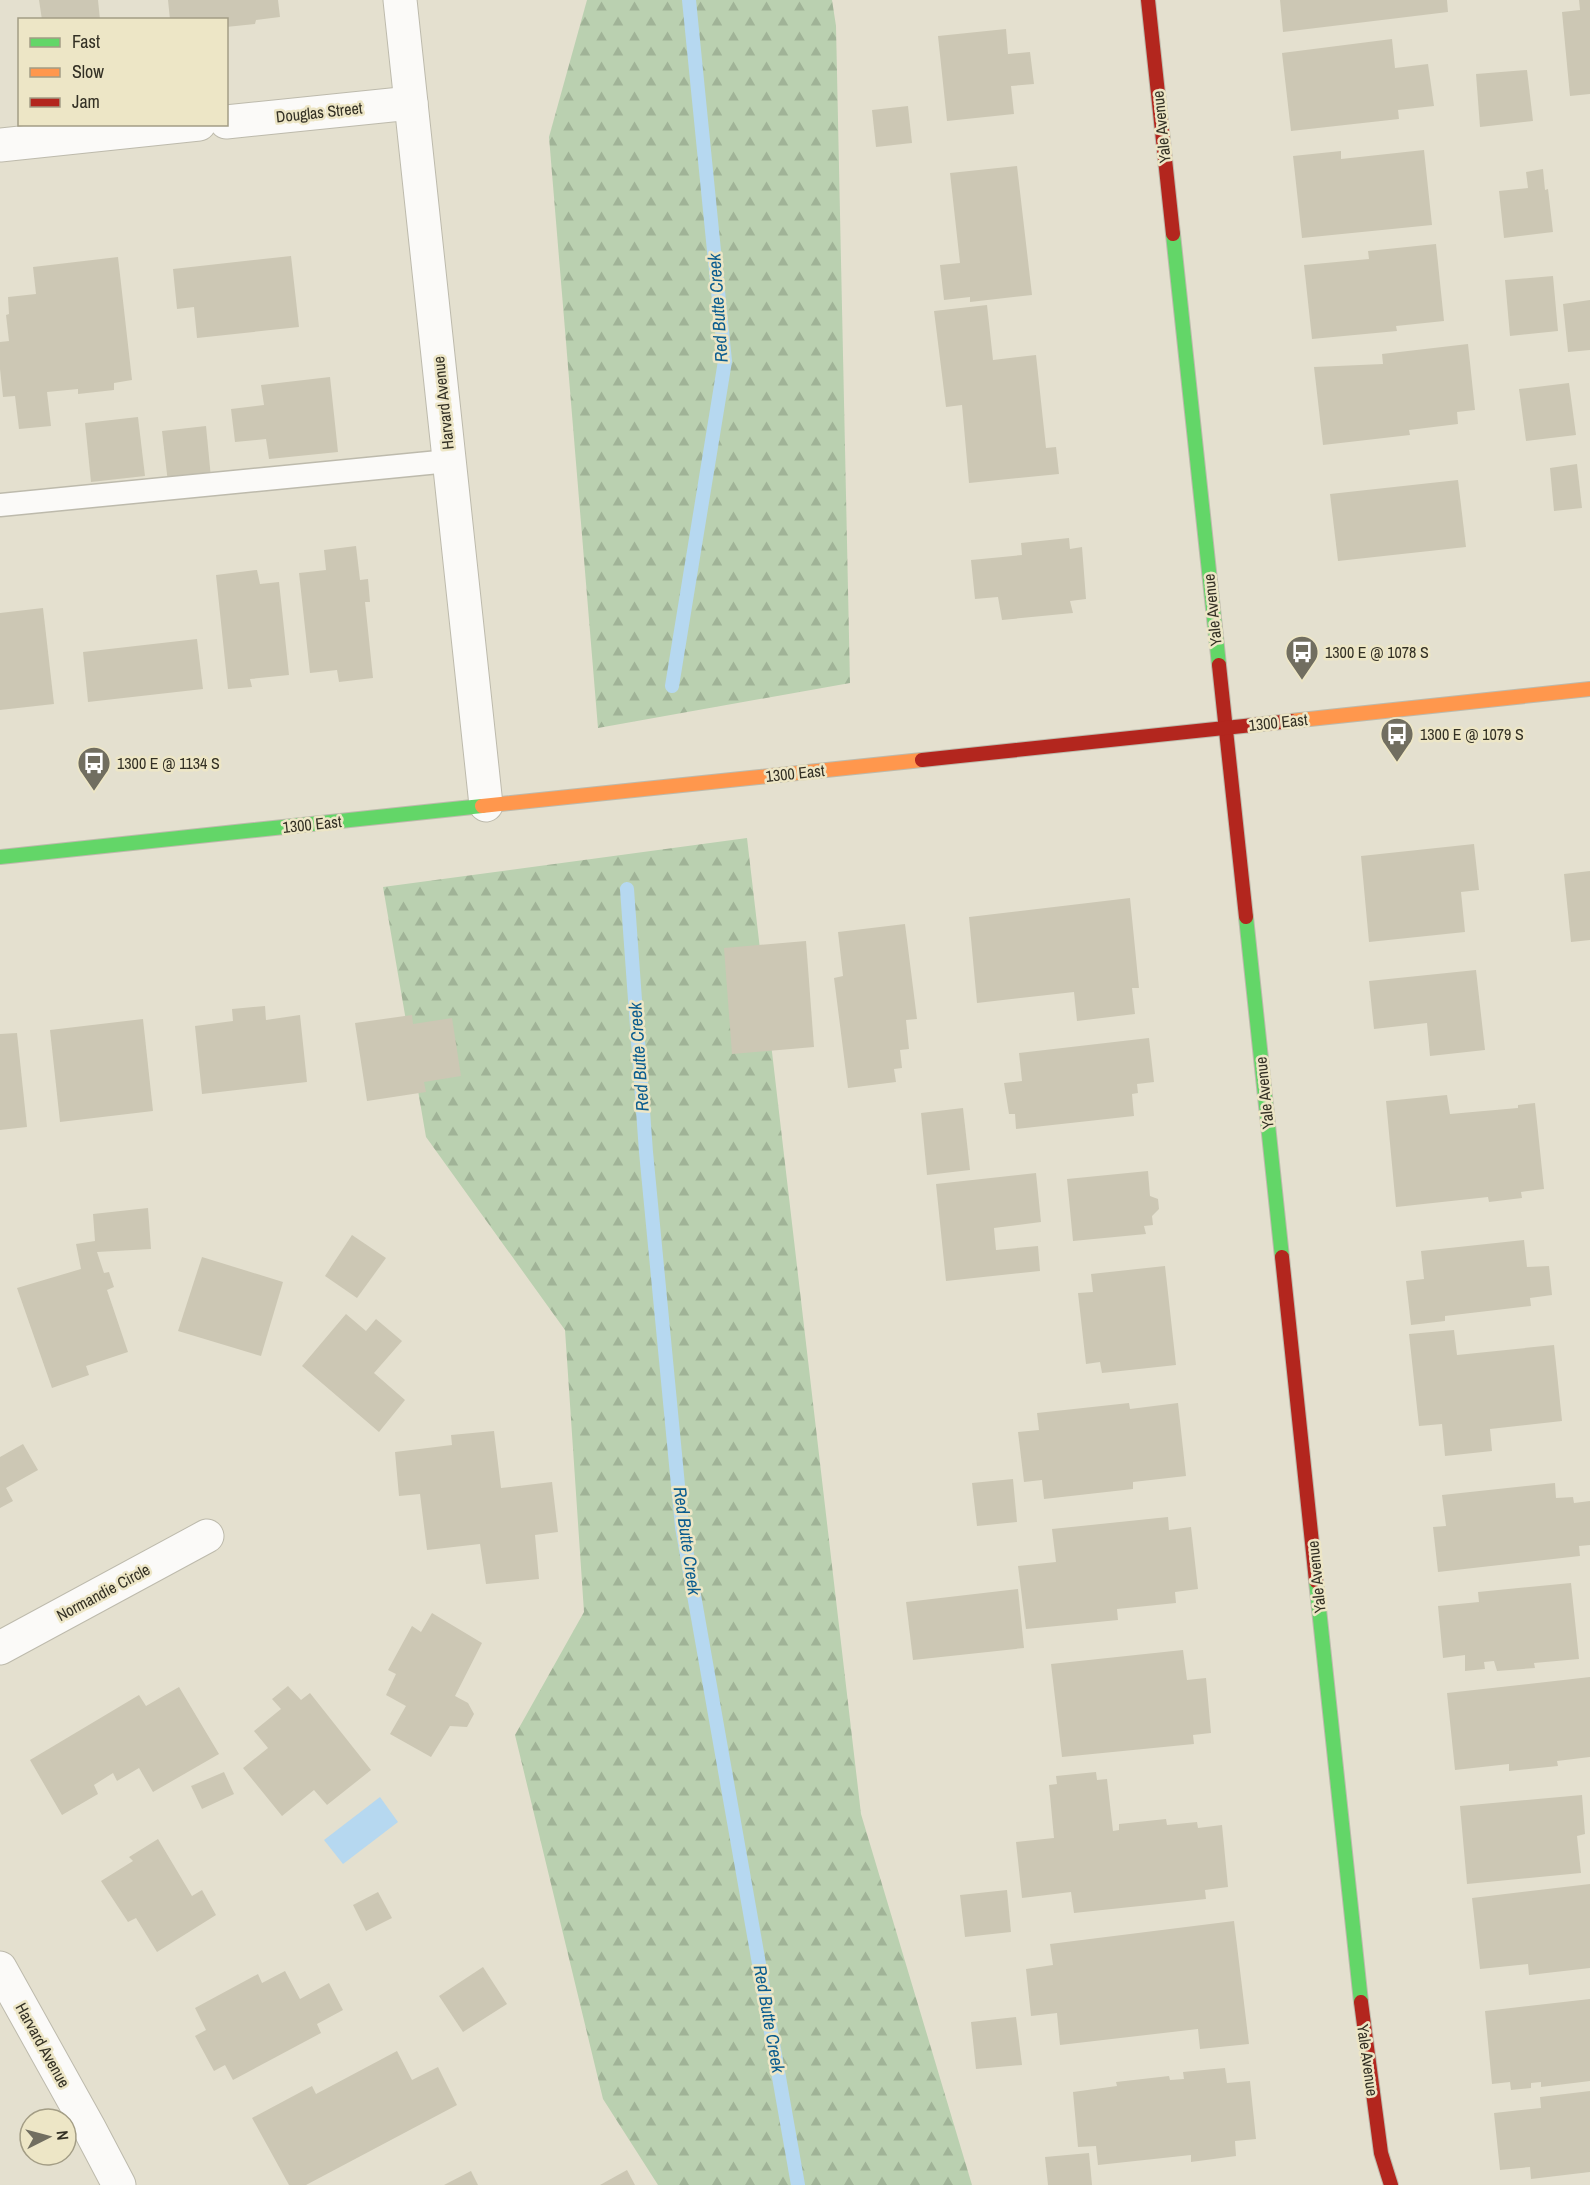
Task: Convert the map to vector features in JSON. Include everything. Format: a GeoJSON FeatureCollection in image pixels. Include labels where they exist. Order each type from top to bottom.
{"type":"FeatureCollection","features":[{"type":"Feature","properties":{"kind":"street","name":"Harvard Avenue"},"geometry":{"type":"LineString","coordinates":[[400,0],[486,805]]}},
{"type":"Feature","properties":{"kind":"street","name":"Yale Avenue"},"geometry":{"type":"LineString","coordinates":[[1148,0],[1366,2049],[1381,2153],[1391,2185]]}},
{"type":"Feature","properties":{"kind":"street","name":"Douglas Street"},"geometry":{"type":"LineString","coordinates":[[228,122],[411,103]]}},
{"type":"Feature","properties":{"kind":"street"},"geometry":{"type":"LineString","coordinates":[[0,145],[180,126]]}},
{"type":"Feature","properties":{"kind":"street","name":"1300 East"},"geometry":{"type":"LineString","coordinates":[[0,857],[1590,689]]}},
{"type":"Feature","properties":{"kind":"street","name":"Normandie Circle"},"geometry":{"type":"LineString","coordinates":[[0,1648],[207,1536]]}},
{"type":"Feature","properties":{"kind":"street","name":"Harvard Avenue"},"geometry":{"type":"LineString","coordinates":[[0,1968],[119,2185]]}},
{"type":"Feature","properties":{"kind":"lane"},"geometry":{"type":"LineString","coordinates":[[0,505],[449,460]]}},
{"type":"Feature","properties":{"kind":"green space"},"geometry":{"type":"Polygon","coordinates":[[[587,0],[832,0],[836,26],[850,683],[598,728],[549,137],[587,0]]]}},
{"type":"Feature","properties":{"kind":"green space"},"geometry":{"type":"Polygon","coordinates":[[[747,838],[861,1814],[972,2185],[658,2185],[603,2099],[515,1735],[584,1612],[565,1330],[426,1137],[383,887],[747,838]]]}},
{"type":"Feature","properties":{"kind":"water"},"geometry":{"type":"Polygon","coordinates":[[[380,1797],[398,1822],[343,1864],[324,1840],[380,1797]]]}},
{"type":"Feature","properties":{"kind":"building"},"geometry":{"type":"Polygon","coordinates":[[[39,0],[98,0],[100,18],[42,18],[39,0]]]}},
{"type":"Feature","properties":{"kind":"building"},"geometry":{"type":"Polygon","coordinates":[[[168,0],[278,0],[280,17],[256,20],[255,24],[228,27],[228,18],[170,18],[168,0]]]}},
{"type":"Feature","properties":{"kind":"building"},"geometry":{"type":"Polygon","coordinates":[[[1280,0],[1447,0],[1448,12],[1283,32],[1280,0]]]}},
{"type":"Feature","properties":{"kind":"building"},"geometry":{"type":"Polygon","coordinates":[[[1579,0],[1590,0],[1590,94],[1570,96],[1562,12],[1580,10],[1579,0]]]}},
{"type":"Feature","properties":{"kind":"building"},"geometry":{"type":"Polygon","coordinates":[[[1006,29],[1008,54],[1030,52],[1034,84],[1011,86],[1014,114],[947,121],[938,36],[1006,29]]]}},
{"type":"Feature","properties":{"kind":"building"},"geometry":{"type":"Polygon","coordinates":[[[1392,39],[1395,68],[1428,64],[1434,106],[1398,110],[1399,119],[1291,131],[1282,53],[1392,39]]]}},
{"type":"Feature","properties":{"kind":"building"},"geometry":{"type":"Polygon","coordinates":[[[1527,70],[1533,121],[1480,127],[1476,74],[1527,70]]]}},
{"type":"Feature","properties":{"kind":"building"},"geometry":{"type":"Polygon","coordinates":[[[908,106],[912,143],[876,147],[872,110],[908,106]]]}},
{"type":"Feature","properties":{"kind":"building"},"geometry":{"type":"Polygon","coordinates":[[[1424,150],[1432,225],[1302,238],[1293,156],[1341,151],[1341,159],[1424,150]]]}},
{"type":"Feature","properties":{"kind":"building"},"geometry":{"type":"Polygon","coordinates":[[[1017,166],[1032,295],[970,302],[970,297],[944,300],[940,265],[960,263],[950,173],[1017,166]]]}},
{"type":"Feature","properties":{"kind":"building"},"geometry":{"type":"Polygon","coordinates":[[[1543,169],[1545,190],[1548,189],[1553,232],[1504,238],[1499,191],[1528,188],[1526,172],[1543,169]]]}},
{"type":"Feature","properties":{"kind":"building"},"geometry":{"type":"Polygon","coordinates":[[[1436,244],[1444,321],[1396,326],[1397,331],[1312,339],[1304,265],[1369,259],[1368,251],[1436,244]]]}},
{"type":"Feature","properties":{"kind":"building"},"geometry":{"type":"Polygon","coordinates":[[[291,256],[299,327],[197,338],[194,307],[177,309],[173,269],[291,256]]]}},
{"type":"Feature","properties":{"kind":"building"},"geometry":{"type":"Polygon","coordinates":[[[118,257],[132,380],[114,383],[114,390],[78,394],[78,389],[47,392],[51,426],[19,429],[15,396],[3,397],[0,369],[0,342],[9,341],[6,315],[9,314],[8,297],[36,294],[33,267],[118,257]]]}},
{"type":"Feature","properties":{"kind":"building"},"geometry":{"type":"Polygon","coordinates":[[[1553,276],[1558,331],[1510,336],[1505,280],[1553,276]]]}},
{"type":"Feature","properties":{"kind":"building"},"geometry":{"type":"Polygon","coordinates":[[[1590,300],[1590,350],[1568,352],[1563,304],[1590,300]]]}},
{"type":"Feature","properties":{"kind":"building"},"geometry":{"type":"Polygon","coordinates":[[[987,305],[993,360],[1036,355],[1046,448],[1056,447],[1059,474],[969,483],[962,405],[946,407],[934,311],[987,305]]]}},
{"type":"Feature","properties":{"kind":"building"},"geometry":{"type":"Polygon","coordinates":[[[1468,344],[1475,410],[1457,412],[1458,424],[1409,430],[1410,435],[1323,445],[1314,367],[1383,364],[1382,354],[1468,344]]]}},
{"type":"Feature","properties":{"kind":"building"},"geometry":{"type":"Polygon","coordinates":[[[330,377],[338,452],[269,459],[266,439],[235,442],[231,409],[264,405],[261,385],[330,377]]]}},
{"type":"Feature","properties":{"kind":"building"},"geometry":{"type":"Polygon","coordinates":[[[1569,383],[1576,435],[1526,441],[1519,389],[1569,383]]]}},
{"type":"Feature","properties":{"kind":"building"},"geometry":{"type":"Polygon","coordinates":[[[138,417],[145,476],[91,482],[85,423],[138,417]]]}},
{"type":"Feature","properties":{"kind":"building"},"geometry":{"type":"Polygon","coordinates":[[[206,426],[211,478],[168,483],[162,431],[206,426]]]}},
{"type":"Feature","properties":{"kind":"building"},"geometry":{"type":"Polygon","coordinates":[[[1577,464],[1582,508],[1554,511],[1550,468],[1577,464]]]}},
{"type":"Feature","properties":{"kind":"building"},"geometry":{"type":"Polygon","coordinates":[[[1458,480],[1466,547],[1338,561],[1330,494],[1458,480]]]}},
{"type":"Feature","properties":{"kind":"building"},"geometry":{"type":"Polygon","coordinates":[[[1069,538],[1070,549],[1082,547],[1086,599],[1070,601],[1073,613],[1002,620],[998,597],[975,599],[971,560],[1022,555],[1021,543],[1069,538]]]}},
{"type":"Feature","properties":{"kind":"building"},"geometry":{"type":"Polygon","coordinates":[[[356,546],[360,580],[368,579],[370,602],[365,602],[373,678],[339,682],[337,670],[310,673],[299,573],[326,570],[324,550],[356,546]]]}},
{"type":"Feature","properties":{"kind":"building"},"geometry":{"type":"Polygon","coordinates":[[[257,570],[260,584],[279,582],[289,675],[250,679],[252,687],[228,689],[216,575],[257,570]]]}},
{"type":"Feature","properties":{"kind":"building"},"geometry":{"type":"Polygon","coordinates":[[[43,608],[54,704],[0,710],[0,613],[43,608]]]}},
{"type":"Feature","properties":{"kind":"building"},"geometry":{"type":"Polygon","coordinates":[[[197,639],[203,689],[88,702],[83,652],[197,639]]]}},
{"type":"Feature","properties":{"kind":"building"},"geometry":{"type":"Polygon","coordinates":[[[1474,844],[1479,890],[1461,892],[1465,932],[1369,942],[1361,856],[1474,844]]]}},
{"type":"Feature","properties":{"kind":"building"},"geometry":{"type":"Polygon","coordinates":[[[1590,871],[1590,940],[1571,942],[1564,874],[1590,871]]]}},
{"type":"Feature","properties":{"kind":"building"},"geometry":{"type":"Polygon","coordinates":[[[1130,898],[1139,988],[1132,988],[1135,1014],[1077,1021],[1074,992],[977,1003],[969,917],[1130,898]]]}},
{"type":"Feature","properties":{"kind":"building"},"geometry":{"type":"Polygon","coordinates":[[[905,924],[917,1019],[906,1020],[909,1049],[900,1050],[902,1068],[894,1069],[896,1082],[848,1088],[834,978],[843,976],[838,932],[905,924]]]}},
{"type":"Feature","properties":{"kind":"building"},"geometry":{"type":"Polygon","coordinates":[[[806,941],[814,1047],[732,1054],[724,948],[806,941]]]}},
{"type":"Feature","properties":{"kind":"building"},"geometry":{"type":"Polygon","coordinates":[[[1476,970],[1485,1050],[1430,1056],[1427,1023],[1374,1029],[1369,981],[1476,970]]]}},
{"type":"Feature","properties":{"kind":"building"},"geometry":{"type":"Polygon","coordinates":[[[265,1006],[266,1020],[300,1015],[307,1082],[202,1094],[195,1026],[233,1021],[232,1009],[265,1006]]]}},
{"type":"Feature","properties":{"kind":"building"},"geometry":{"type":"Polygon","coordinates":[[[412,1015],[413,1024],[452,1018],[461,1076],[424,1082],[426,1092],[367,1101],[355,1023],[412,1015]]]}},
{"type":"Feature","properties":{"kind":"building"},"geometry":{"type":"Polygon","coordinates":[[[143,1019],[153,1111],[60,1122],[50,1030],[143,1019]]]}},
{"type":"Feature","properties":{"kind":"building"},"geometry":{"type":"Polygon","coordinates":[[[17,1033],[27,1127],[0,1130],[0,1034],[17,1033]]]}},
{"type":"Feature","properties":{"kind":"building"},"geometry":{"type":"Polygon","coordinates":[[[1149,1038],[1154,1082],[1137,1084],[1138,1093],[1132,1094],[1134,1116],[1016,1129],[1015,1114],[1009,1114],[1004,1083],[1022,1081],[1019,1053],[1149,1038]]]}},
{"type":"Feature","properties":{"kind":"building"},"geometry":{"type":"Polygon","coordinates":[[[1447,1095],[1450,1114],[1518,1108],[1518,1105],[1535,1103],[1544,1189],[1521,1192],[1522,1198],[1489,1202],[1488,1197],[1396,1207],[1386,1101],[1447,1095]]]}},
{"type":"Feature","properties":{"kind":"building"},"geometry":{"type":"Polygon","coordinates":[[[963,1108],[970,1170],[927,1175],[921,1113],[963,1108]]]}},
{"type":"Feature","properties":{"kind":"building"},"geometry":{"type":"Polygon","coordinates":[[[1148,1171],[1150,1196],[1158,1199],[1159,1209],[1152,1216],[1153,1225],[1144,1226],[1146,1234],[1073,1241],[1067,1179],[1148,1171]]]}},
{"type":"Feature","properties":{"kind":"building"},"geometry":{"type":"Polygon","coordinates":[[[1036,1173],[1041,1222],[994,1228],[996,1250],[1038,1246],[1040,1271],[946,1281],[936,1184],[1036,1173]]]}},
{"type":"Feature","properties":{"kind":"building"},"geometry":{"type":"Polygon","coordinates":[[[148,1208],[151,1249],[97,1252],[104,1273],[109,1272],[114,1287],[107,1290],[128,1352],[86,1366],[89,1375],[52,1388],[17,1288],[81,1269],[76,1244],[95,1241],[93,1214],[148,1208]]]}},
{"type":"Feature","properties":{"kind":"building"},"geometry":{"type":"Polygon","coordinates":[[[352,1235],[386,1258],[357,1298],[325,1276],[352,1235]]]}},
{"type":"Feature","properties":{"kind":"building"},"geometry":{"type":"Polygon","coordinates":[[[1524,1240],[1527,1267],[1549,1266],[1552,1295],[1530,1298],[1531,1306],[1445,1316],[1445,1321],[1411,1325],[1406,1281],[1424,1279],[1421,1251],[1524,1240]]]}},
{"type":"Feature","properties":{"kind":"building"},"geometry":{"type":"Polygon","coordinates":[[[202,1257],[283,1282],[261,1356],[178,1331],[202,1257]]]}},
{"type":"Feature","properties":{"kind":"building"},"geometry":{"type":"Polygon","coordinates":[[[1165,1266],[1176,1365],[1102,1373],[1100,1362],[1086,1364],[1078,1293],[1093,1292],[1091,1274],[1165,1266]]]}},
{"type":"Feature","properties":{"kind":"building"},"geometry":{"type":"Polygon","coordinates":[[[346,1314],[366,1331],[376,1319],[402,1341],[374,1373],[405,1400],[379,1432],[302,1366],[346,1314]]]}},
{"type":"Feature","properties":{"kind":"building"},"geometry":{"type":"Polygon","coordinates":[[[1454,1330],[1457,1355],[1554,1345],[1562,1421],[1490,1429],[1492,1451],[1445,1456],[1442,1424],[1419,1426],[1409,1334],[1454,1330]]]}},
{"type":"Feature","properties":{"kind":"building"},"geometry":{"type":"Polygon","coordinates":[[[1129,1403],[1130,1409],[1178,1403],[1186,1476],[1133,1482],[1133,1489],[1044,1499],[1042,1480],[1024,1482],[1018,1432],[1039,1430],[1037,1413],[1129,1403]]]}},
{"type":"Feature","properties":{"kind":"building"},"geometry":{"type":"Polygon","coordinates":[[[494,1431],[501,1488],[552,1482],[558,1532],[535,1535],[539,1579],[486,1584],[480,1544],[427,1550],[420,1494],[399,1496],[395,1452],[452,1445],[451,1435],[494,1431]]]}},
{"type":"Feature","properties":{"kind":"building"},"geometry":{"type":"Polygon","coordinates":[[[23,1444],[38,1470],[6,1488],[13,1501],[0,1508],[0,1457],[23,1444]]]}},
{"type":"Feature","properties":{"kind":"building"},"geometry":{"type":"Polygon","coordinates":[[[1013,1479],[1017,1522],[977,1526],[972,1483],[1013,1479]]]}},
{"type":"Feature","properties":{"kind":"building"},"geometry":{"type":"Polygon","coordinates":[[[1555,1483],[1556,1498],[1573,1497],[1574,1503],[1590,1501],[1590,1545],[1579,1546],[1580,1556],[1438,1572],[1433,1527],[1446,1526],[1442,1495],[1555,1483]]]}},
{"type":"Feature","properties":{"kind":"building"},"geometry":{"type":"Polygon","coordinates":[[[1168,1517],[1169,1530],[1191,1527],[1198,1589],[1175,1592],[1176,1603],[1117,1609],[1118,1620],[1026,1629],[1018,1566],[1056,1562],[1052,1529],[1168,1517]]]}},
{"type":"Feature","properties":{"kind":"building"},"geometry":{"type":"Polygon","coordinates":[[[1571,1583],[1579,1659],[1534,1663],[1535,1668],[1497,1671],[1494,1661],[1484,1662],[1485,1669],[1465,1671],[1465,1655],[1443,1658],[1438,1606],[1479,1602],[1478,1592],[1571,1583]]]}},
{"type":"Feature","properties":{"kind":"building"},"geometry":{"type":"Polygon","coordinates":[[[1018,1589],[1024,1648],[913,1660],[906,1602],[1018,1589]]]}},
{"type":"Feature","properties":{"kind":"building"},"geometry":{"type":"Polygon","coordinates":[[[432,1613],[482,1643],[455,1696],[468,1703],[474,1714],[467,1727],[450,1726],[431,1757],[390,1734],[406,1706],[386,1695],[396,1674],[388,1670],[412,1626],[421,1632],[432,1613]]]}},
{"type":"Feature","properties":{"kind":"building"},"geometry":{"type":"Polygon","coordinates":[[[1183,1650],[1187,1680],[1206,1678],[1211,1733],[1193,1735],[1194,1744],[1062,1757],[1051,1664],[1183,1650]]]}},
{"type":"Feature","properties":{"kind":"building"},"geometry":{"type":"Polygon","coordinates":[[[1590,1677],[1590,1757],[1557,1761],[1558,1766],[1509,1771],[1509,1764],[1455,1770],[1447,1693],[1590,1677]]]}},
{"type":"Feature","properties":{"kind":"building"},"geometry":{"type":"Polygon","coordinates":[[[288,1686],[301,1700],[310,1693],[371,1770],[327,1805],[314,1790],[282,1816],[243,1768],[268,1748],[254,1731],[281,1709],[272,1699],[288,1686]]]}},
{"type":"Feature","properties":{"kind":"building"},"geometry":{"type":"Polygon","coordinates":[[[179,1687],[219,1754],[153,1792],[139,1768],[117,1781],[113,1773],[94,1785],[98,1794],[62,1815],[30,1760],[139,1695],[146,1706],[179,1687]]]}},
{"type":"Feature","properties":{"kind":"building"},"geometry":{"type":"Polygon","coordinates":[[[224,1772],[234,1794],[202,1809],[191,1786],[224,1772]]]}},
{"type":"Feature","properties":{"kind":"building"},"geometry":{"type":"Polygon","coordinates":[[[1096,1772],[1097,1780],[1107,1779],[1113,1831],[1119,1830],[1119,1824],[1166,1819],[1167,1825],[1197,1822],[1198,1828],[1222,1825],[1228,1887],[1205,1890],[1206,1899],[1074,1913],[1071,1892],[1022,1898],[1016,1842],[1054,1838],[1049,1785],[1057,1784],[1056,1776],[1096,1772]]]}},
{"type":"Feature","properties":{"kind":"building"},"geometry":{"type":"Polygon","coordinates":[[[1582,1795],[1585,1834],[1577,1836],[1581,1873],[1467,1884],[1460,1806],[1582,1795]]]}},
{"type":"Feature","properties":{"kind":"building"},"geometry":{"type":"Polygon","coordinates":[[[158,1839],[192,1896],[202,1890],[216,1915],[157,1952],[136,1918],[128,1922],[101,1881],[133,1861],[129,1857],[158,1839]]]}},
{"type":"Feature","properties":{"kind":"building"},"geometry":{"type":"Polygon","coordinates":[[[1590,1884],[1590,1968],[1529,1975],[1528,1964],[1480,1969],[1472,1898],[1590,1884]]]}},
{"type":"Feature","properties":{"kind":"building"},"geometry":{"type":"Polygon","coordinates":[[[1007,1890],[1011,1932],[965,1937],[960,1895],[1007,1890]]]}},
{"type":"Feature","properties":{"kind":"building"},"geometry":{"type":"Polygon","coordinates":[[[378,1892],[392,1918],[366,1931],[353,1905],[378,1892]]]}},
{"type":"Feature","properties":{"kind":"building"},"geometry":{"type":"Polygon","coordinates":[[[1234,1921],[1249,2044],[1200,2049],[1198,2029],[1060,2045],[1057,2013],[1031,2016],[1026,1969],[1053,1965],[1050,1944],[1234,1921]]]}},
{"type":"Feature","properties":{"kind":"building"},"geometry":{"type":"Polygon","coordinates":[[[483,1967],[507,2004],[463,2032],[439,1996],[483,1967]]]}},
{"type":"Feature","properties":{"kind":"building"},"geometry":{"type":"Polygon","coordinates":[[[285,1971],[300,1999],[329,1983],[343,2010],[317,2024],[321,2033],[233,2080],[225,2065],[214,2071],[195,2036],[206,2030],[195,2008],[258,1974],[262,1983],[285,1971]]]}},
{"type":"Feature","properties":{"kind":"building"},"geometry":{"type":"Polygon","coordinates":[[[1590,1999],[1590,2081],[1541,2087],[1541,2082],[1531,2083],[1531,2088],[1511,2090],[1510,2082],[1492,2084],[1485,2011],[1590,1999]]]}},
{"type":"Feature","properties":{"kind":"building"},"geometry":{"type":"Polygon","coordinates":[[[1016,2017],[1022,2065],[976,2069],[971,2022],[1016,2017]]]}},
{"type":"Feature","properties":{"kind":"building"},"geometry":{"type":"Polygon","coordinates":[[[397,2051],[412,2080],[438,2067],[457,2105],[306,2185],[289,2185],[252,2118],[312,2086],[316,2094],[397,2051]]]}},
{"type":"Feature","properties":{"kind":"building"},"geometry":{"type":"Polygon","coordinates":[[[1225,2068],[1227,2083],[1250,2081],[1256,2139],[1235,2141],[1236,2156],[1191,2162],[1191,2155],[1098,2165],[1096,2146],[1078,2147],[1073,2092],[1117,2086],[1116,2082],[1169,2076],[1170,2080],[1184,2079],[1183,2072],[1225,2068]]]}},
{"type":"Feature","properties":{"kind":"building"},"geometry":{"type":"Polygon","coordinates":[[[1590,2091],[1590,2172],[1531,2179],[1530,2167],[1500,2170],[1494,2113],[1541,2108],[1540,2097],[1590,2091]]]}},
{"type":"Feature","properties":{"kind":"building"},"geometry":{"type":"Polygon","coordinates":[[[1089,2153],[1092,2185],[1048,2185],[1045,2157],[1089,2153]]]}},
{"type":"Feature","properties":{"kind":"building"},"geometry":{"type":"Polygon","coordinates":[[[627,2170],[635,2185],[600,2185],[627,2170]]]}},
{"type":"Feature","properties":{"kind":"building"},"geometry":{"type":"Polygon","coordinates":[[[471,2171],[478,2185],[444,2185],[471,2171]]]}},
{"type":"Feature","properties":{"kind":"waterway","name":"Red Butte Creek"},"geometry":{"type":"LineString","coordinates":[[672,686],[725,361],[689,0]]}},
{"type":"Feature","properties":{"kind":"waterway","name":"Red Butte Creek"},"geometry":{"type":"LineString","coordinates":[[627,889],[646,1152],[682,1527],[798,2185]]}},
{"type":"Feature","properties":{"kind":"traffic: fast"},"geometry":{"type":"LineString","coordinates":[[1173,234],[1219,665]]}},
{"type":"Feature","properties":{"kind":"traffic: fast"},"geometry":{"type":"LineString","coordinates":[[0,857],[482,806]]}},
{"type":"Feature","properties":{"kind":"traffic: fast"},"geometry":{"type":"LineString","coordinates":[[1246,917],[1282,1257]]}},
{"type":"Feature","properties":{"kind":"traffic: fast"},"geometry":{"type":"LineString","coordinates":[[1316,1581],[1361,2002]]}},
{"type":"Feature","properties":{"kind":"traffic: slow"},"geometry":{"type":"LineString","coordinates":[[1291,721],[1590,689]]}},
{"type":"Feature","properties":{"kind":"traffic: slow"},"geometry":{"type":"LineString","coordinates":[[482,806],[922,760]]}},
{"type":"Feature","properties":{"kind":"traffic: jam"},"geometry":{"type":"LineString","coordinates":[[1148,0],[1173,234]]}},
{"type":"Feature","properties":{"kind":"traffic: jam"},"geometry":{"type":"LineString","coordinates":[[1219,665],[1246,917]]}},
{"type":"Feature","properties":{"kind":"traffic: jam"},"geometry":{"type":"LineString","coordinates":[[922,760],[1291,721]]}},
{"type":"Feature","properties":{"kind":"traffic: jam"},"geometry":{"type":"LineString","coordinates":[[1282,1257],[1316,1581]]}},
{"type":"Feature","properties":{"kind":"traffic: jam"},"geometry":{"type":"LineString","coordinates":[[1361,2002],[1381,2153],[1391,2185]]}},
{"type":"Feature","properties":{"kind":"place","name":"1300 E @ 1078 S"},"geometry":{"type":"Point","coordinates":[1302,681]}},
{"type":"Feature","properties":{"kind":"place","name":"1300 E @ 1079 S"},"geometry":{"type":"Point","coordinates":[1397,763]}},
{"type":"Feature","properties":{"kind":"place","name":"1300 E @ 1134 S"},"geometry":{"type":"Point","coordinates":[94,792]}}]}
